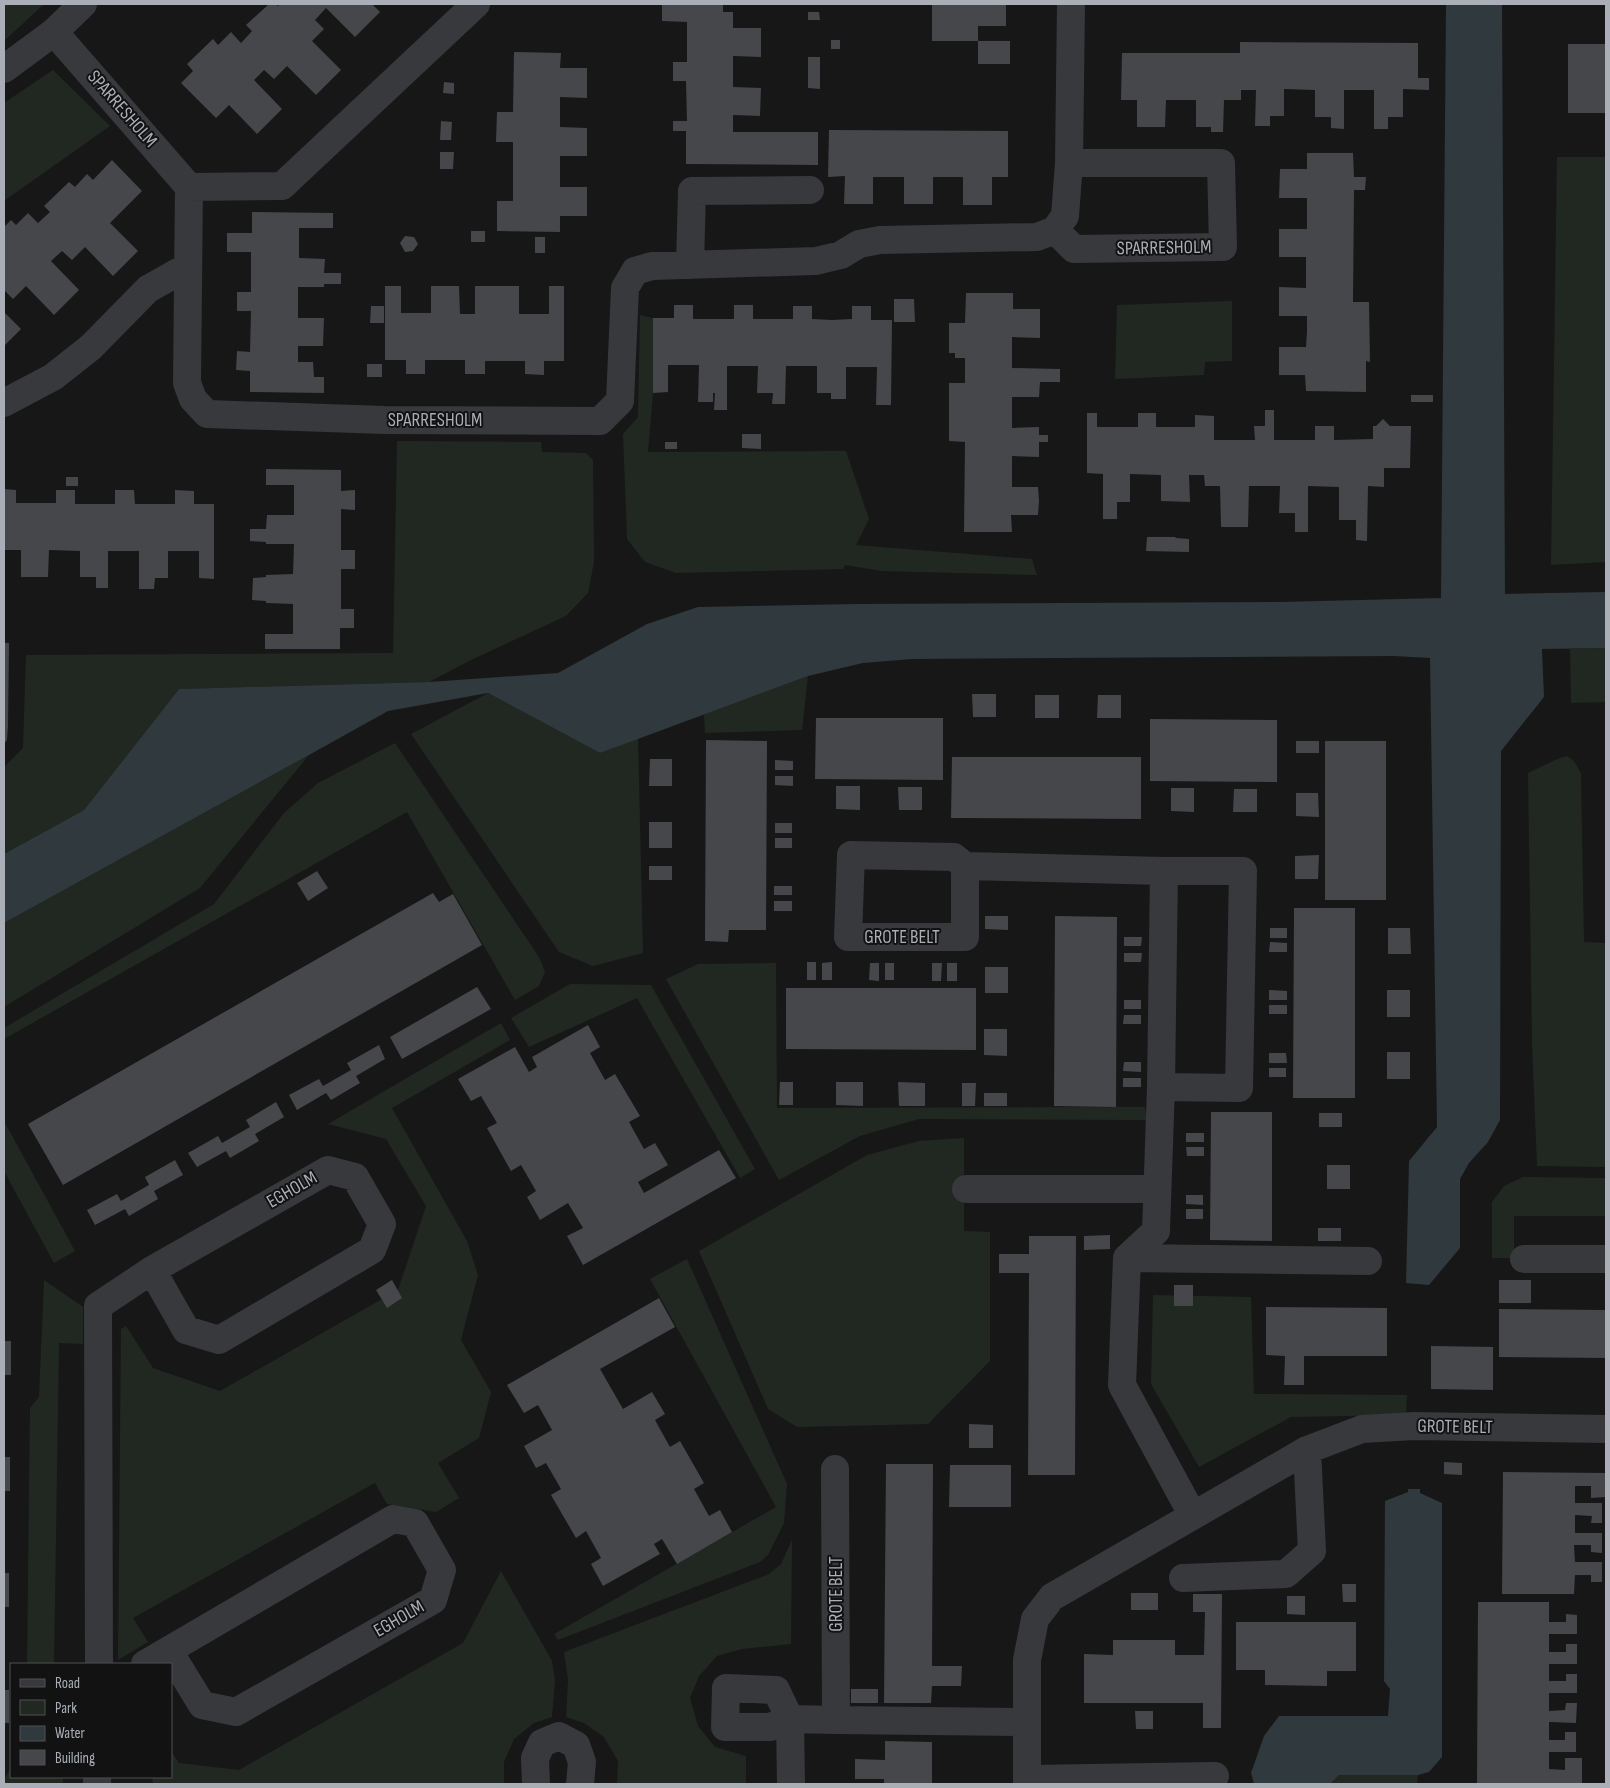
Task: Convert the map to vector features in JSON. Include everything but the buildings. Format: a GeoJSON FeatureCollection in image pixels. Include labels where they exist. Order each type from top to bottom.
{"type":"FeatureCollection","features":[{"type":"Feature","properties":{"kind":"street"},"geometry":{"type":"LineString","coordinates":[[4,69],[54,32],[83,4]]}},
{"type":"Feature","properties":{"kind":"street"},"geometry":{"type":"LineString","coordinates":[[189,187],[282,186],[476,4]]}},
{"type":"Feature","properties":{"kind":"street"},"geometry":{"type":"LineString","coordinates":[[1055,230],[1065,216],[1069,163],[1071,4]]}},
{"type":"Feature","properties":{"kind":"street","name":"SPARRESHOLM"},"geometry":{"type":"LineString","coordinates":[[54,32],[189,187],[187,383],[193,399],[207,414],[384,420],[600,421],[620,401],[625,288],[635,271],[652,266],[816,261],[841,255],[859,244],[880,240],[1037,237],[1055,230],[1074,250],[1223,247],[1221,162],[1069,163]]}},
{"type":"Feature","properties":{"kind":"street"},"geometry":{"type":"LineString","coordinates":[[690,265],[692,191],[810,190]]}},
{"type":"Feature","properties":{"kind":"street"},"geometry":{"type":"LineString","coordinates":[[4,403],[53,377],[91,347],[148,289],[187,267]]}},
{"type":"Feature","properties":{"kind":"street","name":"GROTE BELT"},"geometry":{"type":"LineString","coordinates":[[965,866],[965,937],[848,937],[851,855],[954,857],[965,866],[1243,871],[1239,1088],[1161,1086]]}},
{"type":"Feature","properties":{"kind":"street"},"geometry":{"type":"LineString","coordinates":[[1164,870],[1161,1086],[1156,1231],[1127,1258],[1122,1386],[1193,1516]]}},
{"type":"Feature","properties":{"kind":"street","name":"EGHOLM"},"geometry":{"type":"LineString","coordinates":[[99,1663],[98,1306],[152,1270],[328,1170],[355,1177],[382,1224],[372,1250],[219,1340],[186,1330],[152,1270]]}},
{"type":"Feature","properties":{"kind":"street"},"geometry":{"type":"LineString","coordinates":[[966,1189],[1157,1189]]}},
{"type":"Feature","properties":{"kind":"street"},"geometry":{"type":"LineString","coordinates":[[1127,1258],[1368,1261]]}},
{"type":"Feature","properties":{"kind":"street"},"geometry":{"type":"LineString","coordinates":[[1524,1259],[1606,1259]]}},
{"type":"Feature","properties":{"kind":"street","name":"GROTE BELT"},"geometry":{"type":"LineString","coordinates":[[1215,1776],[1027,1782],[1027,1660],[1035,1619],[1052,1597],[1307,1450],[1362,1429],[1414,1426],[1606,1429]]}},
{"type":"Feature","properties":{"kind":"street"},"geometry":{"type":"LineString","coordinates":[[1183,1578],[1286,1574],[1312,1551],[1307,1450]]}},
{"type":"Feature","properties":{"kind":"street","name":"GROTE BELT"},"geometry":{"type":"LineString","coordinates":[[835,1469],[836,1720]]}},
{"type":"Feature","properties":{"kind":"street","name":"EGHOLM"},"geometry":{"type":"LineString","coordinates":[[147,1663],[392,1519],[415,1524],[442,1570],[432,1600],[236,1712],[202,1705],[168,1651]]}},
{"type":"Feature","properties":{"kind":"street"},"geometry":{"type":"LineString","coordinates":[[791,1784],[790,1719],[1027,1722]]}},
{"type":"Feature","properties":{"kind":"street"},"geometry":{"type":"LineString","coordinates":[[536,1784],[535,1758],[542,1742],[559,1736],[576,1744],[582,1762],[580,1784]]}},
{"type":"Feature","properties":{"kind":"green space"},"geometry":{"type":"Polygon","coordinates":[[[4,4],[44,4],[4,41],[4,4]]]}},
{"type":"Feature","properties":{"kind":"green space"},"geometry":{"type":"Polygon","coordinates":[[[53,70],[110,126],[4,201],[4,103],[53,70]]]}},
{"type":"Feature","properties":{"kind":"green space"},"geometry":{"type":"Polygon","coordinates":[[[1557,157],[1606,157],[1606,562],[1551,565],[1557,157]]]}},
{"type":"Feature","properties":{"kind":"green space"},"geometry":{"type":"Polygon","coordinates":[[[1232,301],[1232,361],[1205,362],[1204,375],[1115,379],[1117,305],[1232,301]]]}},
{"type":"Feature","properties":{"kind":"green space"},"geometry":{"type":"Polygon","coordinates":[[[640,315],[653,318],[653,393],[648,452],[846,451],[869,519],[856,545],[1032,559],[1037,575],[882,571],[845,565],[843,569],[676,573],[645,562],[627,539],[623,434],[638,417],[640,315]]]}},
{"type":"Feature","properties":{"kind":"green space"},"geometry":{"type":"Polygon","coordinates":[[[397,441],[541,442],[542,452],[586,453],[593,460],[594,562],[588,593],[566,616],[471,660],[429,682],[179,689],[84,810],[4,854],[4,767],[23,748],[26,655],[393,653],[397,441]]]}},
{"type":"Feature","properties":{"kind":"green space"},"geometry":{"type":"Polygon","coordinates":[[[1606,648],[1606,702],[1571,703],[1570,649],[1606,648]]]}},
{"type":"Feature","properties":{"kind":"green space"},"geometry":{"type":"Polygon","coordinates":[[[808,676],[802,730],[705,733],[704,714],[808,676]]]}},
{"type":"Feature","properties":{"kind":"green space"},"geometry":{"type":"Polygon","coordinates":[[[488,693],[600,753],[638,738],[643,953],[593,966],[559,952],[411,734],[488,693]]]}},
{"type":"Feature","properties":{"kind":"green space"},"geometry":{"type":"Polygon","coordinates":[[[395,743],[539,957],[545,972],[539,986],[515,1000],[407,812],[4,1039],[4,1028],[214,904],[284,813],[318,783],[395,743]]]}},
{"type":"Feature","properties":{"kind":"green space"},"geometry":{"type":"Polygon","coordinates":[[[309,755],[200,888],[4,1007],[4,923],[309,755]]]}},
{"type":"Feature","properties":{"kind":"green space"},"geometry":{"type":"Polygon","coordinates":[[[1567,756],[1574,761],[1581,773],[1584,942],[1606,943],[1606,1167],[1537,1166],[1532,1043],[1528,773],[1567,756]]]}},
{"type":"Feature","properties":{"kind":"green space"},"geometry":{"type":"Polygon","coordinates":[[[776,963],[777,1108],[1145,1107],[1147,1120],[919,1119],[860,1136],[779,1180],[666,979],[698,964],[776,963]]]}},
{"type":"Feature","properties":{"kind":"green space"},"geometry":{"type":"Polygon","coordinates":[[[570,984],[651,985],[755,1169],[740,1178],[637,998],[529,1047],[511,1018],[570,984]]]}},
{"type":"Feature","properties":{"kind":"green space"},"geometry":{"type":"Polygon","coordinates":[[[501,1023],[510,1040],[392,1108],[467,1241],[478,1275],[461,1340],[491,1392],[479,1438],[438,1463],[459,1498],[436,1512],[387,1504],[375,1483],[133,1618],[148,1642],[118,1660],[121,1329],[126,1326],[153,1368],[220,1391],[398,1290],[426,1206],[386,1139],[328,1124],[501,1023]]]}},
{"type":"Feature","properties":{"kind":"green space"},"geometry":{"type":"Polygon","coordinates":[[[4,1121],[75,1251],[54,1263],[4,1171],[4,1121]]]}},
{"type":"Feature","properties":{"kind":"green space"},"geometry":{"type":"Polygon","coordinates":[[[964,1138],[964,1231],[990,1232],[990,1361],[928,1424],[797,1427],[768,1409],[699,1251],[867,1155],[919,1141],[964,1138]]]}},
{"type":"Feature","properties":{"kind":"green space"},"geometry":{"type":"Polygon","coordinates":[[[1523,1177],[1606,1178],[1606,1216],[1514,1216],[1514,1258],[1492,1258],[1492,1202],[1504,1186],[1523,1177]]]}},
{"type":"Feature","properties":{"kind":"green space"},"geometry":{"type":"Polygon","coordinates":[[[687,1259],[787,1484],[784,1523],[768,1555],[760,1562],[558,1640],[554,1634],[776,1507],[650,1279],[687,1259]]]}},
{"type":"Feature","properties":{"kind":"green space"},"geometry":{"type":"Polygon","coordinates":[[[44,1280],[83,1307],[83,1344],[59,1343],[54,1663],[27,1663],[30,1408],[39,1397],[44,1280]]]}},
{"type":"Feature","properties":{"kind":"green space"},"geometry":{"type":"Polygon","coordinates":[[[1153,1295],[1251,1297],[1254,1394],[1407,1395],[1406,1415],[1291,1417],[1199,1467],[1151,1384],[1153,1295]]]}},
{"type":"Feature","properties":{"kind":"green space"},"geometry":{"type":"Polygon","coordinates":[[[792,1540],[791,1644],[742,1649],[717,1656],[699,1676],[690,1698],[698,1726],[715,1747],[746,1756],[746,1784],[617,1784],[618,1761],[604,1737],[584,1723],[566,1717],[568,1680],[564,1652],[769,1574],[781,1564],[792,1540]]]}},
{"type":"Feature","properties":{"kind":"green space"},"geometry":{"type":"Polygon","coordinates":[[[501,1571],[552,1661],[555,1680],[552,1717],[534,1723],[514,1739],[504,1762],[504,1784],[153,1783],[152,1778],[172,1778],[172,1752],[179,1763],[239,1770],[463,1643],[501,1571]]]}},
{"type":"Feature","properties":{"kind":"green space"},"geometry":{"type":"Polygon","coordinates":[[[10,1770],[10,1778],[63,1778],[63,1784],[4,1784],[4,1779],[10,1770]]]}},
{"type":"Feature","properties":{"kind":"green space"},"geometry":{"type":"Polygon","coordinates":[[[1339,1775],[1418,1775],[1417,1784],[1330,1784],[1339,1775]]]}},
{"type":"Feature","properties":{"kind":"water"},"geometry":{"type":"Polygon","coordinates":[[[1446,4],[1502,4],[1505,594],[1606,592],[1606,648],[1542,649],[1544,697],[1501,751],[1500,1120],[1488,1142],[1469,1163],[1460,1179],[1460,1248],[1429,1285],[1406,1283],[1409,1161],[1437,1127],[1430,658],[1394,656],[912,659],[863,663],[808,676],[600,753],[488,693],[388,711],[4,923],[4,854],[84,810],[179,689],[429,682],[558,673],[647,624],[698,607],[856,604],[1280,602],[1441,598],[1446,4]]]}},
{"type":"Feature","properties":{"kind":"water"},"geometry":{"type":"Polygon","coordinates":[[[1408,1489],[1420,1489],[1420,1493],[1442,1503],[1442,1757],[1429,1772],[1418,1775],[1339,1775],[1330,1784],[1254,1784],[1251,1773],[1264,1736],[1279,1716],[1388,1716],[1390,1689],[1384,1681],[1385,1501],[1408,1492],[1408,1489]]]}}]}
